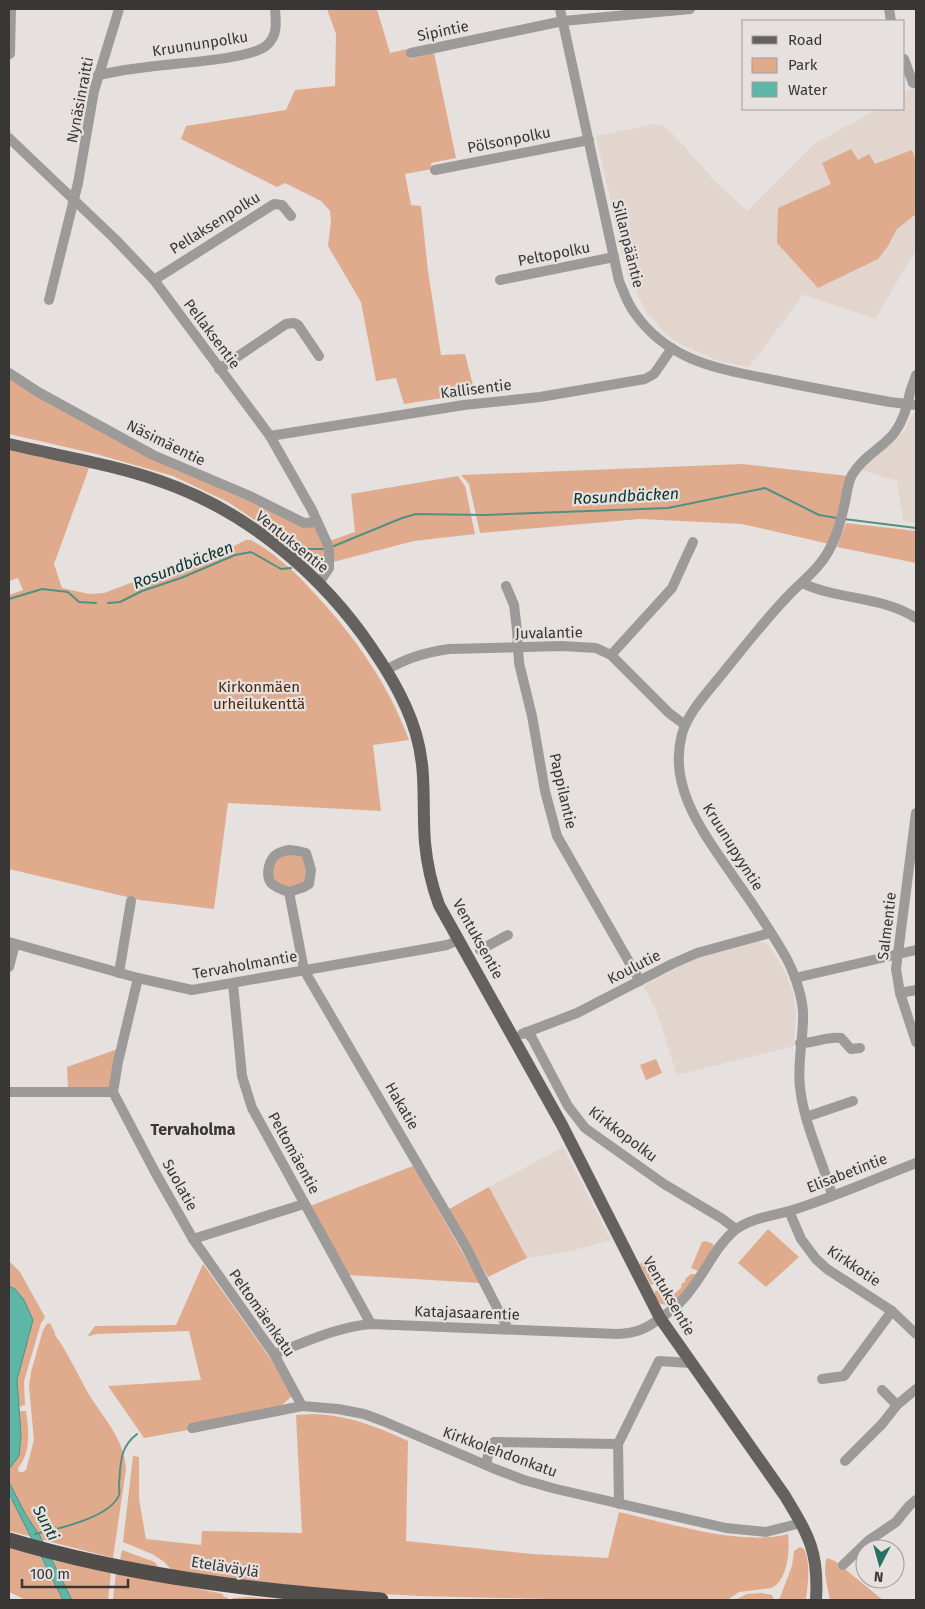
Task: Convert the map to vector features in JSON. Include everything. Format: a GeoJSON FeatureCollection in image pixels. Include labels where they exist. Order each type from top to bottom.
{"type":"FeatureCollection","features":[{"type":"Feature","properties":{"kind":"highway","name":"Eteläväylä"},"geometry":{"type":"LineString","coordinates":[[9,1540],[58,1554],[128,1569],[241,1588],[381,1600]]}},
{"type":"Feature","properties":{"kind":"main road","name":"Ventuksentie"},"geometry":{"type":"LineString","coordinates":[[9,444],[140,475],[188,492],[224,510],[288,554],[319,583],[357,627],[387,670],[410,717],[418,740],[423,769],[424,836],[435,894],[448,922],[520,1035],[562,1126],[660,1318],[785,1496],[801,1523],[812,1546],[817,1566],[816,1600]]}},
{"type":"Feature","properties":{"kind":"street"},"geometry":{"type":"LineString","coordinates":[[10,54],[11,9]]}},
{"type":"Feature","properties":{"kind":"street","name":"Nynäsinraitti"},"geometry":{"type":"LineString","coordinates":[[49,300],[78,183],[98,75],[118,9]]}},
{"type":"Feature","properties":{"kind":"street","name":"Kruununpolku"},"geometry":{"type":"LineString","coordinates":[[98,75],[221,58],[262,49],[274,35],[276,24],[275,9]]}},
{"type":"Feature","properties":{"kind":"street","name":"Sillanpääntie"},"geometry":{"type":"LineString","coordinates":[[560,9],[619,281],[634,313],[651,332],[672,348],[690,359],[726,371],[890,402],[912,404]]}},
{"type":"Feature","properties":{"kind":"street","name":"Sipintie"},"geometry":{"type":"LineString","coordinates":[[411,53],[563,21],[690,9]]}},
{"type":"Feature","properties":{"kind":"street"},"geometry":{"type":"LineString","coordinates":[[905,63],[911,84]]}},
{"type":"Feature","properties":{"kind":"street","name":"Pellaksentie"},"geometry":{"type":"LineString","coordinates":[[9,138],[115,239],[154,280],[270,436],[317,522],[329,550],[329,568],[319,583]]}},
{"type":"Feature","properties":{"kind":"street","name":"Pölsonpolku"},"geometry":{"type":"LineString","coordinates":[[435,170],[589,140]]}},
{"type":"Feature","properties":{"kind":"street","name":"Pellaksenpolku"},"geometry":{"type":"LineString","coordinates":[[154,280],[274,204],[282,205],[291,216]]}},
{"type":"Feature","properties":{"kind":"street","name":"Peltopolku"},"geometry":{"type":"LineString","coordinates":[[500,280],[614,257]]}},
{"type":"Feature","properties":{"kind":"street"},"geometry":{"type":"LineString","coordinates":[[219,369],[286,324],[291,323],[298,325],[319,356]]}},
{"type":"Feature","properties":{"kind":"street","name":"Kallisentie"},"geometry":{"type":"LineString","coordinates":[[270,436],[464,405],[540,397],[645,379],[654,374],[672,348]]}},
{"type":"Feature","properties":{"kind":"street","name":"Näsimäentie"},"geometry":{"type":"LineString","coordinates":[[9,373],[72,411],[153,455],[250,496],[304,523],[317,522]]}},
{"type":"Feature","properties":{"kind":"street","name":"Kruunupyyntie"},"geometry":{"type":"LineString","coordinates":[[832,1195],[806,1117],[800,1086],[800,1043],[803,1009],[795,978],[784,954],[707,839],[688,802],[680,777],[678,761],[680,742],[685,724],[706,694],[762,626],[826,556],[840,525],[851,477],[864,460],[889,440],[897,430],[912,404],[908,398],[916,375]]}},
{"type":"Feature","properties":{"kind":"street"},"geometry":{"type":"LineString","coordinates":[[611,655],[672,588],[693,542]]}},
{"type":"Feature","properties":{"kind":"street"},"geometry":{"type":"LineString","coordinates":[[802,583],[815,589],[907,612],[916,618]]}},
{"type":"Feature","properties":{"kind":"street","name":"Pappilantie"},"geometry":{"type":"LineString","coordinates":[[506,586],[516,614],[519,664],[532,716],[545,791],[557,836],[640,981]]}},
{"type":"Feature","properties":{"kind":"street","name":"Juvalantie"},"geometry":{"type":"LineString","coordinates":[[387,670],[412,658],[437,651],[562,646],[587,647],[603,650],[611,655],[669,713],[685,724]]}},
{"type":"Feature","properties":{"kind":"street","name":"Salmentie"},"geometry":{"type":"LineString","coordinates":[[916,813],[896,975],[916,1042]]}},
{"type":"Feature","properties":{"kind":"street"},"geometry":{"type":"LineString","coordinates":[[288,850],[306,854],[309,859],[311,876],[309,884],[289,892],[280,889],[270,881],[271,860],[279,853],[288,850]]}},
{"type":"Feature","properties":{"kind":"street","name":"Hakatie"},"geometry":{"type":"LineString","coordinates":[[289,892],[304,970],[466,1247],[508,1329]]}},
{"type":"Feature","properties":{"kind":"street"},"geometry":{"type":"LineString","coordinates":[[119,973],[132,901]]}},
{"type":"Feature","properties":{"kind":"street","name":"Koulutie"},"geometry":{"type":"LineString","coordinates":[[520,1035],[577,1013],[697,953],[770,933]]}},
{"type":"Feature","properties":{"kind":"street"},"geometry":{"type":"LineString","coordinates":[[480,950],[508,935]]}},
{"type":"Feature","properties":{"kind":"street","name":"Tervaholmantie"},"geometry":{"type":"LineString","coordinates":[[12,943],[138,978],[192,990],[425,949],[459,940]]}},
{"type":"Feature","properties":{"kind":"street"},"geometry":{"type":"LineString","coordinates":[[9,967],[12,943]]}},
{"type":"Feature","properties":{"kind":"street"},"geometry":{"type":"LineString","coordinates":[[795,978],[916,950]]}},
{"type":"Feature","properties":{"kind":"street"},"geometry":{"type":"LineString","coordinates":[[9,1092],[113,1092],[118,1062],[138,978]]}},
{"type":"Feature","properties":{"kind":"street","name":"Peltomäentie"},"geometry":{"type":"LineString","coordinates":[[233,984],[242,1076],[252,1108],[371,1324]]}},
{"type":"Feature","properties":{"kind":"street"},"geometry":{"type":"LineString","coordinates":[[900,993],[916,990]]}},
{"type":"Feature","properties":{"kind":"street","name":"Kirkkopolku"},"geometry":{"type":"LineString","coordinates":[[520,1035],[532,1038],[568,1106],[585,1128],[664,1184],[721,1218],[736,1230]]}},
{"type":"Feature","properties":{"kind":"street"},"geometry":{"type":"LineString","coordinates":[[800,1043],[841,1038],[848,1048],[860,1048]]}},
{"type":"Feature","properties":{"kind":"street","name":"Suolatie"},"geometry":{"type":"LineString","coordinates":[[113,1092],[193,1239]]}},
{"type":"Feature","properties":{"kind":"street"},"geometry":{"type":"LineString","coordinates":[[806,1117],[854,1101]]}},
{"type":"Feature","properties":{"kind":"street","name":"Elisabetintie"},"geometry":{"type":"LineString","coordinates":[[736,1230],[768,1216],[789,1211],[916,1163]]}},
{"type":"Feature","properties":{"kind":"street"},"geometry":{"type":"LineString","coordinates":[[193,1239],[304,1204]]}},
{"type":"Feature","properties":{"kind":"street","name":"Kirkkotie"},"geometry":{"type":"LineString","coordinates":[[789,1211],[801,1239],[816,1259],[827,1269],[892,1311],[916,1334]]}},
{"type":"Feature","properties":{"kind":"street","name":"Katajasaarentie"},"geometry":{"type":"LineString","coordinates":[[274,1354],[335,1331],[371,1324],[630,1333],[640,1331],[680,1303],[716,1251],[736,1230]]}},
{"type":"Feature","properties":{"kind":"street","name":"Peltomäenkatu"},"geometry":{"type":"LineString","coordinates":[[193,1239],[274,1354],[302,1406]]}},
{"type":"Feature","properties":{"kind":"street"},"geometry":{"type":"LineString","coordinates":[[822,1379],[844,1376],[892,1311]]}},
{"type":"Feature","properties":{"kind":"street"},"geometry":{"type":"LineString","coordinates":[[619,1504],[618,1444],[659,1362],[690,1363]]}},
{"type":"Feature","properties":{"kind":"street"},"geometry":{"type":"LineString","coordinates":[[845,1461],[882,1424],[897,1405],[916,1389]]}},
{"type":"Feature","properties":{"kind":"street"},"geometry":{"type":"LineString","coordinates":[[882,1390],[897,1405]]}},
{"type":"Feature","properties":{"kind":"street","name":"Kirkkolehdonkatu"},"geometry":{"type":"LineString","coordinates":[[192,1428],[302,1406],[338,1409],[364,1414],[486,1466],[524,1480],[619,1504],[718,1526],[754,1531],[774,1530],[801,1523]]}},
{"type":"Feature","properties":{"kind":"street"},"geometry":{"type":"LineString","coordinates":[[486,1466],[488,1455],[494,1442],[618,1444]]}},
{"type":"Feature","properties":{"kind":"street"},"geometry":{"type":"LineString","coordinates":[[843,1565],[868,1541],[896,1522],[908,1506],[916,1500]]}},
{"type":"Feature","properties":{"kind":"shaded area"},"geometry":{"type":"Polygon","coordinates":[[[914,87],[916,93],[916,250],[875,319],[803,295],[749,367],[718,361],[675,341],[664,332],[646,311],[628,277],[596,136],[654,124],[662,125],[670,131],[715,181],[747,211],[814,144],[876,110],[905,110],[905,92],[914,87]]]}},
{"type":"Feature","properties":{"kind":"shaded area"},"geometry":{"type":"Polygon","coordinates":[[[916,412],[916,523],[903,521],[897,481],[862,470],[869,460],[899,437],[916,412]]]}},
{"type":"Feature","properties":{"kind":"shaded area"},"geometry":{"type":"Polygon","coordinates":[[[758,941],[768,944],[785,972],[793,992],[796,1009],[794,1046],[677,1075],[658,1016],[643,986],[693,959],[758,941]]]}},
{"type":"Feature","properties":{"kind":"shaded area"},"geometry":{"type":"Polygon","coordinates":[[[563,1147],[611,1240],[567,1252],[527,1258],[489,1187],[563,1147]]]}},
{"type":"Feature","properties":{"kind":"green space"},"geometry":{"type":"Polygon","coordinates":[[[327,9],[377,9],[390,53],[407,49],[410,59],[434,53],[456,158],[431,163],[432,169],[405,174],[411,205],[421,206],[428,271],[441,355],[465,354],[475,393],[404,404],[396,378],[376,381],[361,302],[328,246],[331,221],[330,211],[321,201],[285,183],[277,187],[181,139],[186,126],[286,110],[295,90],[335,86],[336,34],[327,9]]]}},
{"type":"Feature","properties":{"kind":"green space"},"geometry":{"type":"Polygon","coordinates":[[[851,149],[858,160],[869,154],[875,164],[912,150],[916,162],[916,214],[897,229],[878,259],[818,288],[777,243],[778,208],[831,184],[822,163],[851,149]]]}},
{"type":"Feature","properties":{"kind":"green space"},"geometry":{"type":"Polygon","coordinates":[[[9,378],[88,423],[316,524],[325,549],[325,562],[320,573],[278,536],[228,502],[173,476],[96,454],[9,434],[9,378]]]}},
{"type":"Feature","properties":{"kind":"green space","name":"Kirkonmäen urheilukenttä"},"geometry":{"type":"Polygon","coordinates":[[[9,450],[89,468],[54,564],[62,588],[89,594],[104,593],[176,566],[226,550],[246,540],[251,540],[266,549],[294,572],[330,611],[370,663],[392,700],[409,740],[373,745],[381,811],[228,803],[214,909],[140,900],[9,869],[9,595],[23,590],[18,578],[9,581],[9,450]]]}},
{"type":"Feature","properties":{"kind":"green space"},"geometry":{"type":"Polygon","coordinates":[[[743,464],[848,476],[829,544],[742,524],[640,519],[480,533],[469,484],[461,475],[743,464]]]}},
{"type":"Feature","properties":{"kind":"green space"},"geometry":{"type":"Polygon","coordinates":[[[458,476],[465,486],[475,534],[414,541],[333,562],[329,541],[355,532],[351,494],[458,476]]]}},
{"type":"Feature","properties":{"kind":"green space"},"geometry":{"type":"Polygon","coordinates":[[[846,523],[916,531],[916,563],[837,547],[846,523]]]}},
{"type":"Feature","properties":{"kind":"green space"},"geometry":{"type":"Polygon","coordinates":[[[285,854],[304,857],[307,864],[307,882],[287,888],[273,881],[273,865],[285,854]]]}},
{"type":"Feature","properties":{"kind":"green space"},"geometry":{"type":"Polygon","coordinates":[[[118,1049],[110,1089],[68,1089],[67,1067],[118,1049]]]}},
{"type":"Feature","properties":{"kind":"green space"},"geometry":{"type":"Polygon","coordinates":[[[656,1059],[662,1073],[646,1080],[640,1065],[656,1059]]]}},
{"type":"Feature","properties":{"kind":"green space"},"geometry":{"type":"Polygon","coordinates":[[[413,1166],[480,1283],[348,1275],[310,1206],[413,1166]]]}},
{"type":"Feature","properties":{"kind":"green space"},"geometry":{"type":"Polygon","coordinates":[[[489,1187],[527,1258],[488,1277],[449,1209],[489,1187]]]}},
{"type":"Feature","properties":{"kind":"green space"},"geometry":{"type":"Polygon","coordinates":[[[768,1229],[799,1257],[766,1287],[738,1263],[768,1229]]]}},
{"type":"Feature","properties":{"kind":"green space"},"geometry":{"type":"Polygon","coordinates":[[[706,1241],[714,1246],[698,1271],[691,1268],[702,1242],[706,1241]]]}},
{"type":"Feature","properties":{"kind":"green space"},"geometry":{"type":"Polygon","coordinates":[[[646,1258],[653,1262],[657,1271],[654,1273],[658,1281],[651,1285],[640,1264],[646,1258]]]}},
{"type":"Feature","properties":{"kind":"green space"},"geometry":{"type":"Polygon","coordinates":[[[9,1261],[20,1272],[45,1317],[41,1323],[24,1381],[25,1405],[18,1407],[17,1380],[23,1351],[30,1334],[15,1289],[9,1286],[9,1261]]]}},
{"type":"Feature","properties":{"kind":"green space"},"geometry":{"type":"Polygon","coordinates":[[[203,1264],[272,1361],[292,1396],[281,1406],[187,1425],[188,1430],[144,1438],[108,1386],[201,1380],[189,1331],[96,1334],[87,1337],[95,1326],[176,1325],[203,1264]]]}},
{"type":"Feature","properties":{"kind":"green space"},"geometry":{"type":"Polygon","coordinates":[[[691,1274],[695,1274],[697,1278],[676,1300],[667,1305],[661,1304],[655,1298],[655,1291],[662,1290],[663,1294],[671,1297],[681,1288],[682,1283],[691,1274]]]}},
{"type":"Feature","properties":{"kind":"green space"},"geometry":{"type":"Polygon","coordinates":[[[50,1323],[88,1393],[117,1438],[125,1458],[126,1469],[113,1558],[9,1531],[9,1499],[19,1503],[9,1482],[9,1469],[19,1455],[21,1435],[19,1411],[26,1411],[28,1426],[27,1448],[18,1468],[19,1472],[23,1472],[26,1470],[34,1440],[29,1387],[31,1372],[43,1330],[50,1323]]]}},
{"type":"Feature","properties":{"kind":"green space"},"geometry":{"type":"Polygon","coordinates":[[[314,1414],[340,1417],[362,1423],[408,1441],[406,1541],[532,1554],[608,1558],[619,1512],[680,1527],[727,1535],[770,1537],[788,1534],[787,1564],[777,1585],[771,1588],[739,1592],[729,1599],[721,1600],[589,1600],[419,1596],[349,1592],[172,1570],[152,1554],[123,1542],[133,1456],[139,1457],[139,1499],[146,1539],[201,1545],[202,1531],[302,1533],[296,1415],[314,1414]]]}},
{"type":"Feature","properties":{"kind":"green space"},"geometry":{"type":"Polygon","coordinates":[[[9,1547],[39,1555],[63,1600],[26,1600],[9,1592],[9,1547]]]}},
{"type":"Feature","properties":{"kind":"green space"},"geometry":{"type":"Polygon","coordinates":[[[800,1547],[804,1549],[808,1561],[806,1599],[779,1600],[792,1566],[794,1551],[800,1547]]]}},
{"type":"Feature","properties":{"kind":"green space"},"geometry":{"type":"Polygon","coordinates":[[[122,1550],[155,1562],[158,1567],[120,1560],[122,1550]]]}},
{"type":"Feature","properties":{"kind":"green space"},"geometry":{"type":"Polygon","coordinates":[[[827,1558],[835,1561],[855,1577],[855,1589],[869,1589],[883,1600],[830,1600],[825,1573],[827,1558]]]}},
{"type":"Feature","properties":{"kind":"green space"},"geometry":{"type":"Polygon","coordinates":[[[52,1560],[111,1573],[108,1600],[72,1600],[52,1560]]]}},
{"type":"Feature","properties":{"kind":"green space"},"geometry":{"type":"Polygon","coordinates":[[[116,1572],[223,1594],[223,1596],[228,1598],[227,1600],[113,1600],[116,1572]]]}},
{"type":"Feature","properties":{"kind":"green space"},"geometry":{"type":"Polygon","coordinates":[[[762,1593],[772,1595],[774,1600],[735,1600],[747,1594],[762,1593]]]}},
{"type":"Feature","properties":{"kind":"green space"},"geometry":{"type":"Polygon","coordinates":[[[249,1597],[285,1600],[232,1600],[233,1598],[249,1597]]]}},
{"type":"Feature","properties":{"kind":"water"},"geometry":{"type":"Polygon","coordinates":[[[9,1286],[15,1289],[24,1300],[33,1320],[17,1380],[21,1435],[19,1456],[9,1469],[9,1286]]]}},
{"type":"Feature","properties":{"kind":"water"},"geometry":{"type":"Polygon","coordinates":[[[9,1482],[26,1515],[40,1536],[72,1600],[63,1600],[9,1494],[9,1482]]]}},
{"type":"Feature","properties":{"kind":"waterway","name":"Rosundbäcken"},"geometry":{"type":"LineString","coordinates":[[334,546],[416,514],[484,515],[668,508],[765,488],[819,515],[837,518]]}},
{"type":"Feature","properties":{"kind":"waterway","name":"Rosundbäcken"},"geometry":{"type":"LineString","coordinates":[[844,519],[916,528]]}},
{"type":"Feature","properties":{"kind":"waterway"},"geometry":{"type":"LineString","coordinates":[[301,556],[307,549],[323,549]]}},
{"type":"Feature","properties":{"kind":"waterway","name":"Rosundbäcken"},"geometry":{"type":"LineString","coordinates":[[108,603],[120,602],[142,591],[181,578],[235,555],[251,552],[281,569],[291,568]]}},
{"type":"Feature","properties":{"kind":"waterway","name":"Rosundbäcken"},"geometry":{"type":"LineString","coordinates":[[9,599],[42,589],[68,592],[79,602],[96,603]]}},
{"type":"Feature","properties":{"kind":"waterway","name":"Sunti"},"geometry":{"type":"LineString","coordinates":[[35,1534],[82,1521],[105,1510],[114,1503],[119,1495],[122,1456],[131,1439],[137,1434]]}},
{"type":"Feature","properties":{"kind":"district","name":"Tervaholma"},"geometry":{"type":"Point","coordinates":[193,1129]}}]}
